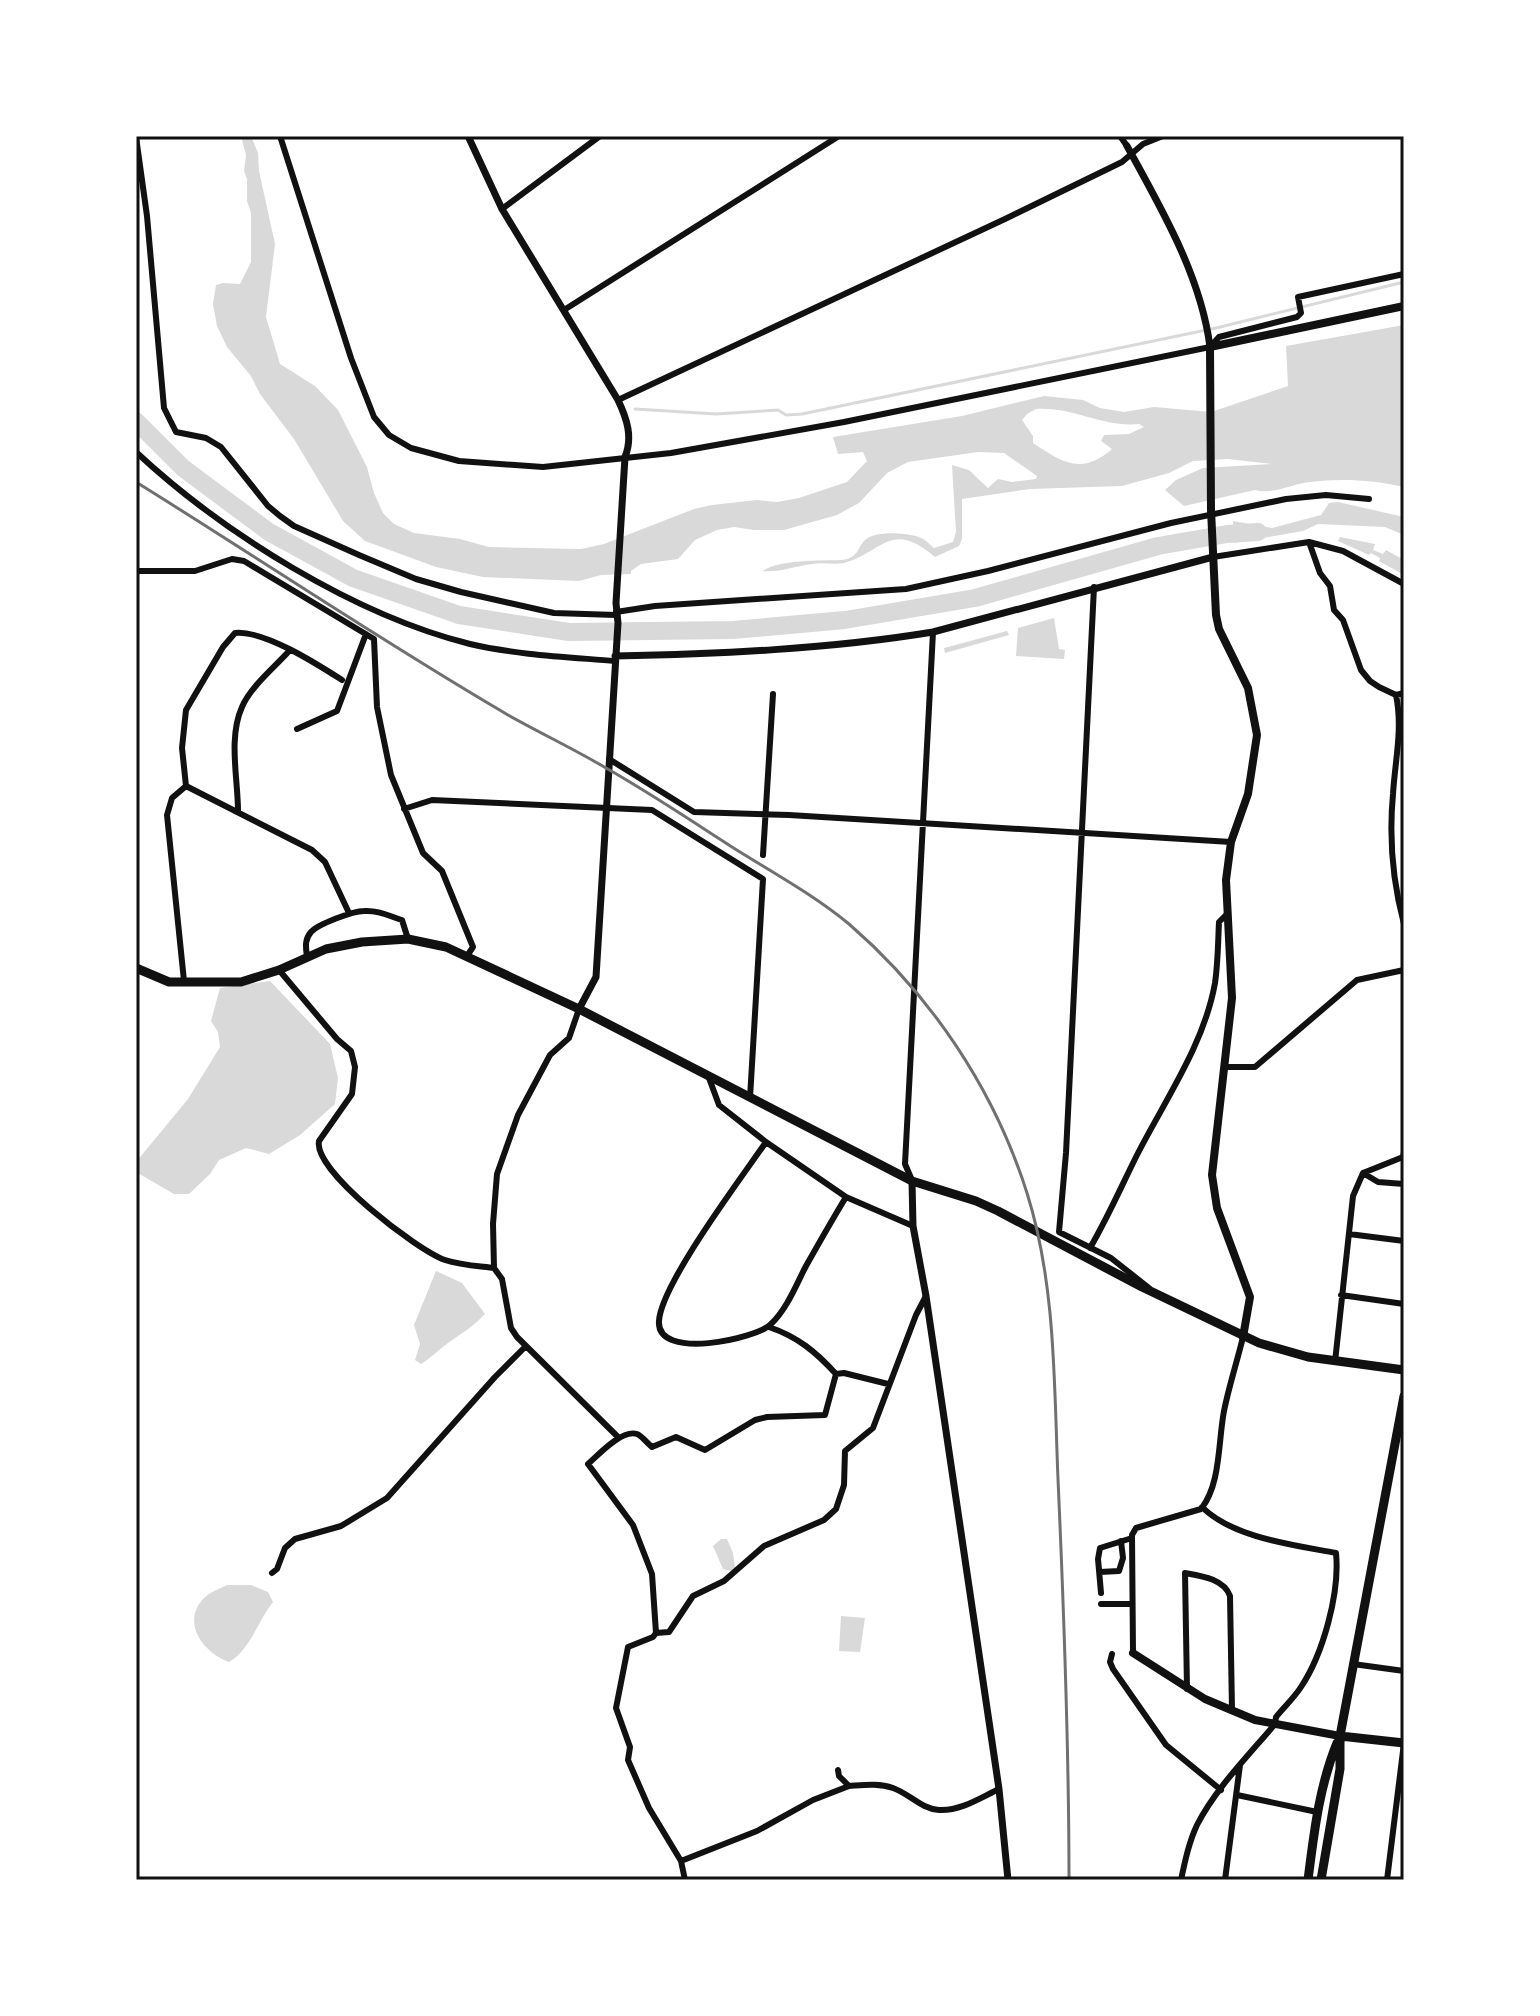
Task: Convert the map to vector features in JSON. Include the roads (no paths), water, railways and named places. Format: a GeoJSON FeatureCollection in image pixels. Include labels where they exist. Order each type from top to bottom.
{"type":"FeatureCollection","features":[{"type":"Feature","properties":{"kind":"main road"},"geometry":{"type":"LineString","coordinates":[[1243,1337],[1250,1297],[1213,1192],[1212,1175],[1232,998],[1226,880],[1231,842],[1248,794],[1257,735],[1248,688],[1219,629],[1214,595],[1210,349],[1404,306]]}},
{"type":"Feature","properties":{"kind":"main road"},"geometry":{"type":"LineString","coordinates":[[136,968],[169,982],[241,982],[279,970],[326,949],[362,942],[408,939],[446,947],[579,1009],[912,1181],[998,1211],[1243,1337],[1280,1350],[1335,1362],[1404,1370]]}},
{"type":"Feature","properties":{"kind":"main road"},"geometry":{"type":"LineString","coordinates":[[1321,1880],[1340,1769],[1340,1736],[1400,1440],[1404,1396]]}},
{"type":"Feature","properties":{"kind":"main road"},"geometry":{"type":"LineString","coordinates":[[1133,1653],[1187,1689],[1255,1720],[1340,1736],[1404,1743]]}},
{"type":"Feature","properties":{"kind":"main road"},"geometry":{"type":"LineString","coordinates":[[1308,1880],[1317,1812],[1328,1766],[1340,1736]]}},
{"type":"Feature","properties":{"kind":"street"},"geometry":{"type":"LineString","coordinates":[[280,136],[362,390],[374,417],[389,435],[411,448],[459,461],[525,468],[625,460],[831,424],[1210,349],[1219,337],[1289,321],[1301,313],[1298,297],[1404,274]]}},
{"type":"Feature","properties":{"kind":"street"},"geometry":{"type":"LineString","coordinates":[[468,136],[502,209],[618,400],[629,430],[596,977],[579,1009],[569,1038],[550,1055],[518,1115],[497,1174],[493,1224],[494,1268],[502,1279],[511,1328],[619,1438]]}},
{"type":"Feature","properties":{"kind":"street"},"geometry":{"type":"LineString","coordinates":[[502,209],[600,136]]}},
{"type":"Feature","properties":{"kind":"street"},"geometry":{"type":"LineString","coordinates":[[564,310],[839,136]]}},
{"type":"Feature","properties":{"kind":"street"},"geometry":{"type":"LineString","coordinates":[[1120,136],[1155,197],[1190,273],[1207,324],[1210,349]]}},
{"type":"Feature","properties":{"kind":"street"},"geometry":{"type":"LineString","coordinates":[[618,400],[1005,219],[1122,162],[1129,150],[1163,136]]}},
{"type":"Feature","properties":{"kind":"street"},"geometry":{"type":"LineString","coordinates":[[136,137],[164,408],[176,432],[206,438],[221,447],[268,506],[294,526],[440,587],[554,613],[616,613],[655,606],[906,589],[1171,523],[1303,496],[1369,499]]}},
{"type":"Feature","properties":{"kind":"street"},"geometry":{"type":"LineString","coordinates":[[136,452],[210,513],[330,589],[391,618],[474,645],[538,655],[615,659],[841,644],[933,632],[1213,557],[1309,542],[1343,551],[1404,584]]}},
{"type":"Feature","properties":{"kind":"street"},"geometry":{"type":"LineString","coordinates":[[1309,542],[1320,573],[1330,586],[1334,610],[1343,620],[1361,670],[1370,681],[1400,694],[1401,717],[1392,808],[1395,871],[1404,924]]}},
{"type":"Feature","properties":{"kind":"street"},"geometry":{"type":"LineString","coordinates":[[136,571],[195,571],[232,559],[244,561],[254,564],[374,639],[377,707],[391,775],[423,853],[442,871],[473,947],[467,956]]}},
{"type":"Feature","properties":{"kind":"street"},"geometry":{"type":"LineString","coordinates":[[1094,587],[1066,1153],[1059,1232],[1132,1272],[1156,1294]]}},
{"type":"Feature","properties":{"kind":"street"},"geometry":{"type":"LineString","coordinates":[[933,632],[905,1164],[912,1181],[913,1226],[999,1789],[1008,1880]]}},
{"type":"Feature","properties":{"kind":"street"},"geometry":{"type":"LineString","coordinates":[[186,786],[182,748],[186,710],[223,647],[235,633],[251,634],[290,650],[342,680]]}},
{"type":"Feature","properties":{"kind":"street"},"geometry":{"type":"LineString","coordinates":[[297,729],[337,711],[366,634]]}},
{"type":"Feature","properties":{"kind":"street"},"geometry":{"type":"LineString","coordinates":[[238,811],[236,751],[239,717],[247,697],[290,650]]}},
{"type":"Feature","properties":{"kind":"street"},"geometry":{"type":"LineString","coordinates":[[763,855],[773,694]]}},
{"type":"Feature","properties":{"kind":"street"},"geometry":{"type":"LineString","coordinates":[[609,759],[694,812],[1231,842]]}},
{"type":"Feature","properties":{"kind":"street"},"geometry":{"type":"LineString","coordinates":[[1396,770],[1404,768]]}},
{"type":"Feature","properties":{"kind":"street"},"geometry":{"type":"LineString","coordinates":[[186,786],[312,850],[325,862],[349,913]]}},
{"type":"Feature","properties":{"kind":"street"},"geometry":{"type":"LineString","coordinates":[[184,981],[167,815],[172,798],[186,786]]}},
{"type":"Feature","properties":{"kind":"street"},"geometry":{"type":"LineString","coordinates":[[404,809],[432,800],[652,810],[763,879],[750,1098]]}},
{"type":"Feature","properties":{"kind":"street"},"geometry":{"type":"LineString","coordinates":[[1395,871],[1404,868]]}},
{"type":"Feature","properties":{"kind":"street"},"geometry":{"type":"LineString","coordinates":[[307,957],[305,943],[312,931],[349,913],[380,912],[402,920],[408,939]]}},
{"type":"Feature","properties":{"kind":"street"},"geometry":{"type":"LineString","coordinates":[[1090,1248],[1202,1028],[1215,984],[1219,922],[1227,914]]}},
{"type":"Feature","properties":{"kind":"street"},"geometry":{"type":"LineString","coordinates":[[279,970],[337,1039],[351,1051],[355,1067],[352,1094],[319,1141],[318,1149],[324,1161],[376,1214],[422,1248],[445,1260],[494,1268]]}},
{"type":"Feature","properties":{"kind":"street"},"geometry":{"type":"LineString","coordinates":[[1224,1067],[1255,1067],[1357,980],[1404,970]]}},
{"type":"Feature","properties":{"kind":"street"},"geometry":{"type":"LineString","coordinates":[[709,1078],[719,1105],[766,1142],[846,1197],[913,1226]]}},
{"type":"Feature","properties":{"kind":"street"},"geometry":{"type":"LineString","coordinates":[[766,1142],[692,1252],[663,1305],[658,1323],[664,1336],[674,1342],[713,1344],[769,1327],[788,1301],[846,1197]]}},
{"type":"Feature","properties":{"kind":"street"},"geometry":{"type":"LineString","coordinates":[[1335,1362],[1353,1196],[1363,1173],[1403,1157],[1404,1152]]}},
{"type":"Feature","properties":{"kind":"street"},"geometry":{"type":"LineString","coordinates":[[1363,1173],[1378,1182],[1404,1184]]}},
{"type":"Feature","properties":{"kind":"street"},"geometry":{"type":"LineString","coordinates":[[1349,1234],[1404,1241]]}},
{"type":"Feature","properties":{"kind":"street"},"geometry":{"type":"LineString","coordinates":[[1341,1295],[1404,1304]]}},
{"type":"Feature","properties":{"kind":"street"},"geometry":{"type":"LineString","coordinates":[[685,1880],[681,1861],[649,1808],[628,1760],[630,1747],[616,1708],[628,1647],[656,1633],[669,1632],[693,1596],[724,1581],[764,1546],[824,1520],[836,1509],[844,1485],[845,1451],[873,1428],[888,1384],[926,1296]]}},
{"type":"Feature","properties":{"kind":"street"},"geometry":{"type":"LineString","coordinates":[[769,1327],[799,1340],[816,1352],[836,1374]]}},
{"type":"Feature","properties":{"kind":"street"},"geometry":{"type":"LineString","coordinates":[[1133,1653],[1132,1538],[1136,1528],[1202,1507],[1207,1501],[1224,1412],[1243,1337]]}},
{"type":"Feature","properties":{"kind":"street"},"geometry":{"type":"LineString","coordinates":[[272,1573],[277,1569],[285,1548],[295,1539],[341,1526],[387,1498],[526,1346]]}},
{"type":"Feature","properties":{"kind":"street"},"geometry":{"type":"LineString","coordinates":[[836,1374],[844,1373],[888,1384]]}},
{"type":"Feature","properties":{"kind":"street"},"geometry":{"type":"LineString","coordinates":[[656,1633],[652,1574],[633,1525],[588,1464],[619,1438],[635,1434],[652,1447],[680,1437],[705,1450],[755,1420],[825,1415],[836,1374]]}},
{"type":"Feature","properties":{"kind":"street"},"geometry":{"type":"LineString","coordinates":[[1181,1880],[1198,1823],[1240,1765],[1275,1724],[1276,1717],[1306,1678],[1322,1638],[1338,1574],[1336,1553],[1237,1530],[1212,1518],[1202,1507]]}},
{"type":"Feature","properties":{"kind":"street"},"geometry":{"type":"LineString","coordinates":[[1101,1593],[1100,1548],[1132,1538]]}},
{"type":"Feature","properties":{"kind":"street"},"geometry":{"type":"LineString","coordinates":[[1100,1572],[1119,1571],[1123,1558],[1121,1541]]}},
{"type":"Feature","properties":{"kind":"street"},"geometry":{"type":"LineString","coordinates":[[1187,1689],[1185,1573],[1215,1580],[1227,1588],[1230,1596],[1232,1710]]}},
{"type":"Feature","properties":{"kind":"street"},"geometry":{"type":"LineString","coordinates":[[1101,1604],[1132,1604]]}},
{"type":"Feature","properties":{"kind":"street"},"geometry":{"type":"LineString","coordinates":[[1112,1654],[1110,1662],[1113,1669],[1166,1745],[1221,1790]]}},
{"type":"Feature","properties":{"kind":"street"},"geometry":{"type":"LineString","coordinates":[[1353,1664],[1404,1671]]}},
{"type":"Feature","properties":{"kind":"street"},"geometry":{"type":"LineString","coordinates":[[1387,1880],[1404,1743]]}},
{"type":"Feature","properties":{"kind":"street"},"geometry":{"type":"LineString","coordinates":[[1225,1880],[1240,1765]]}},
{"type":"Feature","properties":{"kind":"street"},"geometry":{"type":"LineString","coordinates":[[838,1770],[839,1776],[849,1786]]}},
{"type":"Feature","properties":{"kind":"street"},"geometry":{"type":"LineString","coordinates":[[681,1861],[757,1831],[813,1800],[849,1786],[871,1784],[894,1789],[928,1808],[942,1810],[963,1807],[999,1789]]}},
{"type":"Feature","properties":{"kind":"street"},"geometry":{"type":"LineString","coordinates":[[1237,1795],[1317,1812]]}},
{"type":"Feature","properties":{"kind":"waterway"},"geometry":{"type":"LineString","coordinates":[[635,409],[716,414],[778,410],[786,415],[802,414],[1216,328],[1404,282]]}},
{"type":"Feature","properties":{"kind":"waterway"},"geometry":{"type":"LineString","coordinates":[[136,421],[183,468],[269,532],[353,578],[459,615],[569,632],[733,630],[845,620],[975,598],[1158,546],[1258,532]]}},
{"type":"Feature","properties":{"kind":"railway"},"geometry":{"type":"LineString","coordinates":[[136,482],[414,658],[508,715],[623,778],[823,904],[849,924],[907,981],[956,1046],[978,1081],[1013,1154],[1027,1193],[1044,1263],[1054,1371],[1069,1880]]}}]}
